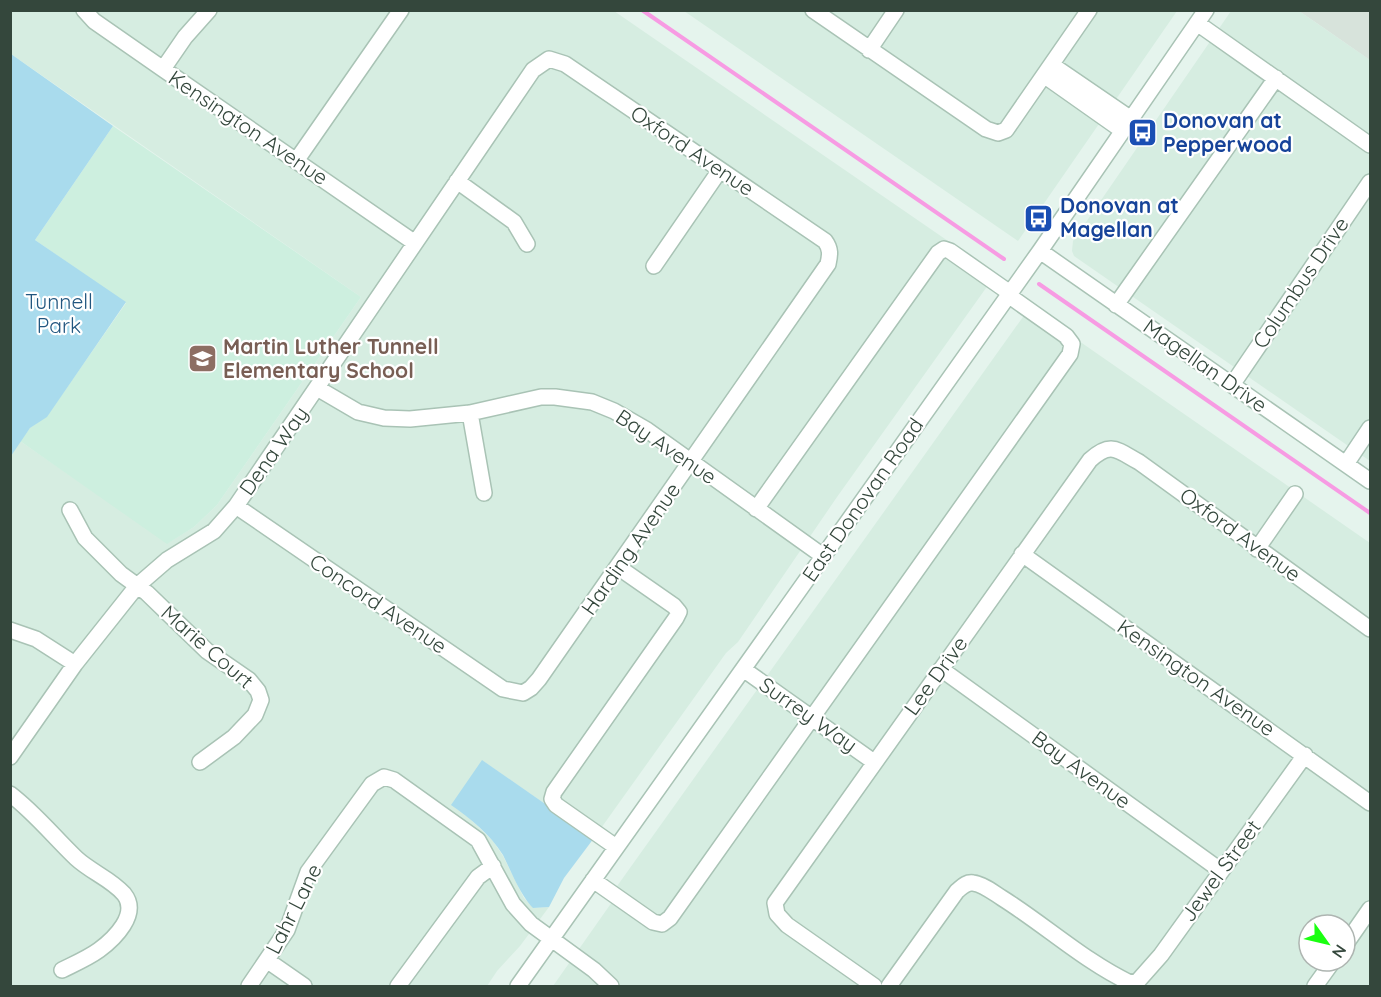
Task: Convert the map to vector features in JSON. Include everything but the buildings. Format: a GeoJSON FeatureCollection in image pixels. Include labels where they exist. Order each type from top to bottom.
{"type":"FeatureCollection","features":[{"type":"Feature","properties":{"kind":"street","name":"Kensington Avenue"},"geometry":{"type":"LineString","coordinates":[[84,10],[94,21],[415,243]]}},
{"type":"Feature","properties":{"kind":"street"},"geometry":{"type":"LineString","coordinates":[[163,69],[185,37],[209,10]]}},
{"type":"Feature","properties":{"kind":"street"},"geometry":{"type":"LineString","coordinates":[[296,161],[401,10]]}},
{"type":"Feature","properties":{"kind":"street"},"geometry":{"type":"LineString","coordinates":[[813,10],[986,129],[998,133],[1006,130],[1089,10]]}},
{"type":"Feature","properties":{"kind":"street"},"geometry":{"type":"LineString","coordinates":[[869,50],[896,10]]}},
{"type":"Feature","properties":{"kind":"street"},"geometry":{"type":"LineString","coordinates":[[1202,17],[1276,78],[1371,145]]}},
{"type":"Feature","properties":{"kind":"street","name":"East Donovan Road"},"geometry":{"type":"LineString","coordinates":[[518,987],[1040,251],[1202,17]]}},
{"type":"Feature","properties":{"kind":"street","name":"Oxford Avenue"},"geometry":{"type":"LineString","coordinates":[[549,58],[565,64],[825,242],[830,251]]}},
{"type":"Feature","properties":{"kind":"street","name":"Dena Way"},"geometry":{"type":"LineString","coordinates":[[10,758],[75,664],[136,586],[167,560],[214,531],[236,506],[533,70],[549,58]]}},
{"type":"Feature","properties":{"kind":"street"},"geometry":{"type":"LineString","coordinates":[[1048,70],[1127,125]]}},
{"type":"Feature","properties":{"kind":"street"},"geometry":{"type":"LineString","coordinates":[[1116,305],[1276,78]]}},
{"type":"Feature","properties":{"kind":"street"},"geometry":{"type":"LineString","coordinates":[[654,266],[720,170]]}},
{"type":"Feature","properties":{"kind":"street"},"geometry":{"type":"LineString","coordinates":[[457,181],[514,222],[527,244]]}},
{"type":"Feature","properties":{"kind":"street","name":"Columbus Drive"},"geometry":{"type":"LineString","coordinates":[[1232,384],[1371,182]]}},
{"type":"Feature","properties":{"kind":"street"},"geometry":{"type":"LineString","coordinates":[[593,880],[653,922],[662,924],[670,918],[1070,354],[1072,344],[1066,336],[950,251],[944,249],[938,253],[756,509]]}},
{"type":"Feature","properties":{"kind":"street","name":"Harding Avenue"},"geometry":{"type":"LineString","coordinates":[[523,693],[539,679],[691,463],[828,264],[830,251]]}},
{"type":"Feature","properties":{"kind":"street","name":"Magellan Drive"},"geometry":{"type":"LineString","coordinates":[[1040,251],[1371,481]]}},
{"type":"Feature","properties":{"kind":"street","name":"Bay Avenue"},"geometry":{"type":"LineString","coordinates":[[317,388],[358,412],[384,418],[410,419],[470,413],[541,397],[592,402],[614,411],[647,430],[823,556]]}},
{"type":"Feature","properties":{"kind":"street"},"geometry":{"type":"LineString","coordinates":[[470,413],[484,493]]}},
{"type":"Feature","properties":{"kind":"street"},"geometry":{"type":"LineString","coordinates":[[1346,464],[1371,428]]}},
{"type":"Feature","properties":{"kind":"street","name":"Oxford Avenue"},"geometry":{"type":"LineString","coordinates":[[1106,448],[1116,449],[1139,462],[1371,629]]}},
{"type":"Feature","properties":{"kind":"street","name":"Lee Drive"},"geometry":{"type":"LineString","coordinates":[[874,987],[787,925],[776,911],[775,903],[1090,460],[1100,450],[1106,448]]}},
{"type":"Feature","properties":{"kind":"street"},"geometry":{"type":"LineString","coordinates":[[1257,549],[1295,494]]}},
{"type":"Feature","properties":{"kind":"street","name":"Concord Avenue"},"geometry":{"type":"LineString","coordinates":[[236,506],[503,689],[523,693]]}},
{"type":"Feature","properties":{"kind":"street"},"geometry":{"type":"LineString","coordinates":[[70,510],[85,538],[136,586]]}},
{"type":"Feature","properties":{"kind":"street","name":"Kensington Avenue"},"geometry":{"type":"LineString","coordinates":[[1022,554],[1371,803]]}},
{"type":"Feature","properties":{"kind":"street"},"geometry":{"type":"LineString","coordinates":[[616,848],[556,805],[552,799],[554,792],[679,612],[674,606],[618,567]]}},
{"type":"Feature","properties":{"kind":"street","name":"Marie Court"},"geometry":{"type":"LineString","coordinates":[[136,586],[147,593],[207,651],[249,680],[261,700],[255,716],[234,737],[200,762]]}},
{"type":"Feature","properties":{"kind":"street"},"geometry":{"type":"LineString","coordinates":[[10,630],[36,639],[75,664]]}},
{"type":"Feature","properties":{"kind":"street","name":"Surrey Way"},"geometry":{"type":"LineString","coordinates":[[743,669],[874,762]]}},
{"type":"Feature","properties":{"kind":"street","name":"Bay Avenue"},"geometry":{"type":"LineString","coordinates":[[941,669],[1220,870]]}},
{"type":"Feature","properties":{"kind":"street","name":"Jewel Street"},"geometry":{"type":"LineString","coordinates":[[890,987],[957,891],[965,884],[973,883],[1010,903],[1110,974],[1130,983],[1138,981],[1161,955],[1305,755]]}},
{"type":"Feature","properties":{"kind":"street","name":"Lahr Lane"},"geometry":{"type":"LineString","coordinates":[[249,987],[287,930],[308,872],[372,784],[384,777],[394,780],[478,840],[493,866]]}},
{"type":"Feature","properties":{"kind":"street"},"geometry":{"type":"LineString","coordinates":[[10,794],[28,808],[78,860],[110,882],[124,894],[128,901],[130,909],[124,925],[99,950],[62,970]]}},
{"type":"Feature","properties":{"kind":"street"},"geometry":{"type":"LineString","coordinates":[[398,987],[478,877],[493,866],[513,904],[531,924],[594,970],[611,987]]}},
{"type":"Feature","properties":{"kind":"street"},"geometry":{"type":"LineString","coordinates":[[1357,928],[1371,909]]}},
{"type":"Feature","properties":{"kind":"street"},"geometry":{"type":"LineString","coordinates":[[268,961],[304,987]]}},
{"type":"Feature","properties":{"kind":"shaded area"},"geometry":{"type":"Polygon","coordinates":[[[11,11],[614,11],[996,274],[837,497],[738,642],[726,653],[594,838],[483,761],[468,817],[493,841],[524,898],[534,908],[549,907],[487,986],[11,986],[11,456],[20,441],[168,543],[194,527],[217,505],[361,297],[11,54],[11,11]]]}},
{"type":"Feature","properties":{"kind":"shaded area"},"geometry":{"type":"Polygon","coordinates":[[[684,11],[1177,11],[1018,241],[684,11]]]}},
{"type":"Feature","properties":{"kind":"shaded area"},"geometry":{"type":"Polygon","coordinates":[[[1231,11],[1299,11],[1370,60],[1370,461],[1074,256],[1072,251],[1073,241],[1231,11]]]}},
{"type":"Feature","properties":{"kind":"shaded area"},"geometry":{"type":"Polygon","coordinates":[[[1299,11],[1370,11],[1370,60],[1321,26],[1299,11]]]}},
{"type":"Feature","properties":{"kind":"shaded area","name":"Martin Luther Tunnell Elementary School"},"geometry":{"type":"Polygon","coordinates":[[[113,126],[361,297],[217,505],[194,527],[167,544],[20,441],[30,428],[47,416],[126,303],[35,240],[113,126]]]}},
{"type":"Feature","properties":{"kind":"shaded area"},"geometry":{"type":"Polygon","coordinates":[[[1030,307],[1370,543],[1370,986],[553,986],[612,902],[615,889],[1030,307]]]}},
{"type":"Feature","properties":{"kind":"green space","name":"Tunnell Park"},"geometry":{"type":"Polygon","coordinates":[[[11,54],[113,126],[35,240],[126,302],[47,417],[30,428],[11,456],[11,54]]]}},
{"type":"Feature","properties":{"kind":"green space"},"geometry":{"type":"Polygon","coordinates":[[[482,760],[594,838],[564,878],[549,907],[533,908],[531,906],[498,847],[480,827],[451,805],[482,760]]]}},
{"type":"Feature","properties":{"kind":"waterway"},"geometry":{"type":"LineString","coordinates":[[642,10],[1004,259]]}},
{"type":"Feature","properties":{"kind":"waterway"},"geometry":{"type":"LineString","coordinates":[[1039,284],[1370,513]]}},
{"type":"Feature","properties":{"kind":"place","name":"Donovan at Pepperwood"},"geometry":{"type":"Point","coordinates":[1142,133]}},
{"type":"Feature","properties":{"kind":"place","name":"Donovan at Magellan"},"geometry":{"type":"Point","coordinates":[1039,218]}},
{"type":"Feature","properties":{"kind":"place","name":"Martin Luther Tunnell Elementary School"},"geometry":{"type":"Point","coordinates":[202,359]}}]}
